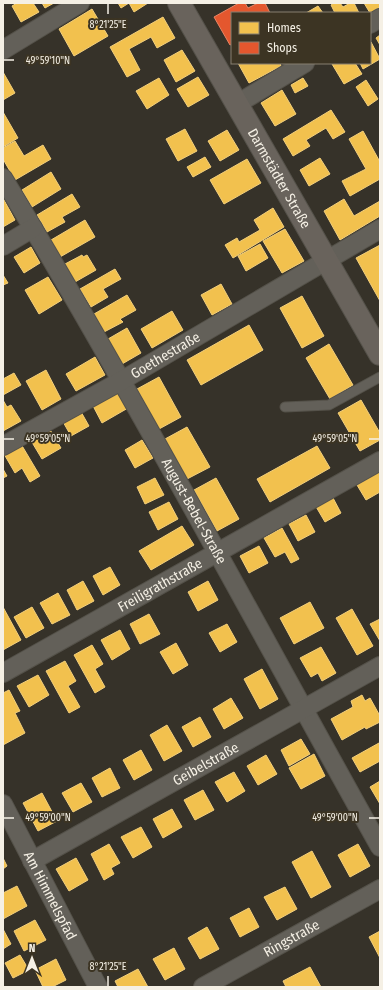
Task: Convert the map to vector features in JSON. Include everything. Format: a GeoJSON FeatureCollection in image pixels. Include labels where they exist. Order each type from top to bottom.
{"type":"FeatureCollection","features":[{"type":"Feature","properties":{"kind":"main road","name":"Darmstädter Straße"},"geometry":{"type":"LineString","coordinates":[[179,3],[380,354]]}},
{"type":"Feature","properties":{"kind":"street"},"geometry":{"type":"LineString","coordinates":[[3,50],[80,3]]}},
{"type":"Feature","properties":{"kind":"street"},"geometry":{"type":"LineString","coordinates":[[371,23],[380,18]]}},
{"type":"Feature","properties":{"kind":"street"},"geometry":{"type":"LineString","coordinates":[[237,104],[303,64]]}},
{"type":"Feature","properties":{"kind":"street","name":"August-Bebel-Straße"},"geometry":{"type":"LineString","coordinates":[[3,178],[122,381],[380,847]]}},
{"type":"Feature","properties":{"kind":"street"},"geometry":{"type":"LineString","coordinates":[[3,246],[33,228]]}},
{"type":"Feature","properties":{"kind":"street","name":"Goethestraße"},"geometry":{"type":"LineString","coordinates":[[3,446],[122,381],[380,229]]}},
{"type":"Feature","properties":{"kind":"street","name":"Freiligrathstraße"},"geometry":{"type":"LineString","coordinates":[[3,673],[380,461]]}},
{"type":"Feature","properties":{"kind":"street","name":"Geibelstraße"},"geometry":{"type":"LineString","coordinates":[[32,861],[304,710],[380,666]]}},
{"type":"Feature","properties":{"kind":"street","name":"Am Himmelspfad"},"geometry":{"type":"LineString","coordinates":[[3,804],[98,987]]}},
{"type":"Feature","properties":{"kind":"street","name":"Ringstraße"},"geometry":{"type":"LineString","coordinates":[[203,987],[380,889]]}},
{"type":"Feature","properties":{"kind":"lane"},"geometry":{"type":"LineString","coordinates":[[284,407],[329,405],[380,377]]}},
{"type":"Feature","properties":{"kind":"building: Homes"},"geometry":{"type":"Polygon","coordinates":[[[17,3],[33,3],[39,12],[21,22],[12,6],[17,3]]]}},
{"type":"Feature","properties":{"kind":"building: Homes"},"geometry":{"type":"Polygon","coordinates":[[[42,3],[54,3],[45,8],[42,3]]]}},
{"type":"Feature","properties":{"kind":"building: Homes"},"geometry":{"type":"Polygon","coordinates":[[[118,3],[129,3],[121,8],[118,3]]]}},
{"type":"Feature","properties":{"kind":"building: Homes"},"geometry":{"type":"Polygon","coordinates":[[[129,3],[148,3],[134,12],[129,3]]]}},
{"type":"Feature","properties":{"kind":"building: Homes"},"geometry":{"type":"Polygon","coordinates":[[[334,3],[340,3],[343,7],[350,3],[354,3],[358,12],[334,12],[331,5],[334,3]]]}},
{"type":"Feature","properties":{"kind":"building: Homes"},"geometry":{"type":"Polygon","coordinates":[[[364,3],[380,3],[380,7],[369,12],[364,3]]]}},
{"type":"Feature","properties":{"kind":"building: Homes"},"geometry":{"type":"Polygon","coordinates":[[[318,6],[322,12],[308,12],[318,6]]]}},
{"type":"Feature","properties":{"kind":"building: Homes"},"geometry":{"type":"Polygon","coordinates":[[[92,9],[108,36],[74,56],[59,29],[92,9]]]}},
{"type":"Feature","properties":{"kind":"building: Homes"},"geometry":{"type":"Polygon","coordinates":[[[163,17],[175,38],[157,48],[151,37],[129,49],[140,70],[127,77],[110,47],[163,17]]]}},
{"type":"Feature","properties":{"kind":"building: Homes"},"geometry":{"type":"Polygon","coordinates":[[[380,35],[380,45],[376,38],[380,35]]]}},
{"type":"Feature","properties":{"kind":"building: Homes"},"geometry":{"type":"Polygon","coordinates":[[[371,42],[380,59],[363,69],[360,64],[371,64],[371,42]]]}},
{"type":"Feature","properties":{"kind":"building: Homes"},"geometry":{"type":"Polygon","coordinates":[[[182,50],[195,71],[176,82],[164,60],[182,50]]]}},
{"type":"Feature","properties":{"kind":"building: Homes"},"geometry":{"type":"Polygon","coordinates":[[[239,64],[280,64],[281,66],[249,83],[239,64]]]}},
{"type":"Feature","properties":{"kind":"building: Homes"},"geometry":{"type":"Polygon","coordinates":[[[332,64],[356,64],[362,74],[344,84],[332,64]]]}},
{"type":"Feature","properties":{"kind":"building: Homes"},"geometry":{"type":"Polygon","coordinates":[[[3,72],[15,93],[3,100],[3,72]]]}},
{"type":"Feature","properties":{"kind":"building: Homes"},"geometry":{"type":"Polygon","coordinates":[[[198,77],[209,95],[188,107],[177,89],[198,77]]]}},
{"type":"Feature","properties":{"kind":"building: Homes"},"geometry":{"type":"Polygon","coordinates":[[[159,78],[169,95],[147,109],[136,91],[159,78]]]}},
{"type":"Feature","properties":{"kind":"building: Homes"},"geometry":{"type":"Polygon","coordinates":[[[303,78],[308,86],[295,93],[291,85],[303,78]]]}},
{"type":"Feature","properties":{"kind":"building: Homes"},"geometry":{"type":"Polygon","coordinates":[[[366,80],[378,99],[368,106],[356,87],[366,80]]]}},
{"type":"Feature","properties":{"kind":"building: Homes"},"geometry":{"type":"Polygon","coordinates":[[[282,90],[296,114],[275,126],[261,103],[282,90]]]}},
{"type":"Feature","properties":{"kind":"building: Homes"},"geometry":{"type":"Polygon","coordinates":[[[331,110],[345,132],[333,139],[326,128],[306,140],[310,146],[293,156],[283,139],[331,110]]]}},
{"type":"Feature","properties":{"kind":"building: Homes"},"geometry":{"type":"Polygon","coordinates":[[[3,112],[18,138],[3,147],[3,112]]]}},
{"type":"Feature","properties":{"kind":"building: Homes"},"geometry":{"type":"Polygon","coordinates":[[[185,129],[197,151],[178,161],[166,139],[185,129]]]}},
{"type":"Feature","properties":{"kind":"building: Homes"},"geometry":{"type":"Polygon","coordinates":[[[227,130],[239,150],[220,161],[208,141],[227,130]]]}},
{"type":"Feature","properties":{"kind":"building: Homes"},"geometry":{"type":"Polygon","coordinates":[[[363,131],[380,162],[380,179],[350,196],[342,181],[366,169],[349,139],[363,131]]]}},
{"type":"Feature","properties":{"kind":"building: Homes"},"geometry":{"type":"Polygon","coordinates":[[[15,141],[24,156],[43,145],[51,159],[15,180],[3,159],[3,148],[15,141]]]}},
{"type":"Feature","properties":{"kind":"building: Homes"},"geometry":{"type":"Polygon","coordinates":[[[205,157],[211,167],[193,177],[187,167],[205,157]]]}},
{"type":"Feature","properties":{"kind":"building: Homes"},"geometry":{"type":"Polygon","coordinates":[[[320,158],[330,174],[309,186],[300,170],[320,158]]]}},
{"type":"Feature","properties":{"kind":"building: Homes"},"geometry":{"type":"Polygon","coordinates":[[[247,159],[261,183],[224,204],[210,180],[247,159]]]}},
{"type":"Feature","properties":{"kind":"building: Homes"},"geometry":{"type":"Polygon","coordinates":[[[51,172],[61,189],[32,207],[22,190],[51,172]]]}},
{"type":"Feature","properties":{"kind":"building: Homes"},"geometry":{"type":"Polygon","coordinates":[[[72,194],[80,207],[62,217],[65,222],[47,232],[37,215],[72,194]]]}},
{"type":"Feature","properties":{"kind":"building: Homes"},"geometry":{"type":"Polygon","coordinates":[[[3,198],[15,220],[3,227],[3,198]]]}},
{"type":"Feature","properties":{"kind":"building: Homes"},"geometry":{"type":"Polygon","coordinates":[[[344,199],[354,216],[380,201],[380,216],[340,240],[324,211],[344,199]]]}},
{"type":"Feature","properties":{"kind":"building: Homes"},"geometry":{"type":"Polygon","coordinates":[[[273,208],[284,227],[233,258],[225,245],[237,238],[239,242],[260,230],[254,220],[273,208]]]}},
{"type":"Feature","properties":{"kind":"building: Homes"},"geometry":{"type":"Polygon","coordinates":[[[85,220],[95,237],[60,257],[51,240],[85,220]]]}},
{"type":"Feature","properties":{"kind":"building: Homes"},"geometry":{"type":"Polygon","coordinates":[[[285,229],[304,261],[282,273],[263,241],[285,229]]]}},
{"type":"Feature","properties":{"kind":"building: Homes"},"geometry":{"type":"Polygon","coordinates":[[[260,244],[268,258],[246,271],[238,256],[260,244]]]}},
{"type":"Feature","properties":{"kind":"building: Homes"},"geometry":{"type":"Polygon","coordinates":[[[380,245],[380,301],[356,258],[380,245]]]}},
{"type":"Feature","properties":{"kind":"building: Homes"},"geometry":{"type":"Polygon","coordinates":[[[31,247],[40,263],[24,273],[14,257],[31,247]]]}},
{"type":"Feature","properties":{"kind":"building: Homes"},"geometry":{"type":"Polygon","coordinates":[[[82,255],[83,257],[87,255],[96,270],[75,282],[65,264],[82,255]]]}},
{"type":"Feature","properties":{"kind":"building: Homes"},"geometry":{"type":"Polygon","coordinates":[[[115,269],[121,279],[103,289],[108,297],[91,307],[80,289],[115,269]]]}},
{"type":"Feature","properties":{"kind":"building: Homes"},"geometry":{"type":"Polygon","coordinates":[[[3,275],[8,283],[3,285],[3,275]]]}},
{"type":"Feature","properties":{"kind":"building: Homes"},"geometry":{"type":"Polygon","coordinates":[[[48,277],[62,300],[39,314],[25,290],[48,277]]]}},
{"type":"Feature","properties":{"kind":"building: Homes"},"geometry":{"type":"Polygon","coordinates":[[[221,284],[232,304],[212,315],[201,295],[221,284]]]}},
{"type":"Feature","properties":{"kind":"building: Homes"},"geometry":{"type":"Polygon","coordinates":[[[127,295],[136,310],[120,319],[123,322],[104,332],[94,314],[127,295]]]}},
{"type":"Feature","properties":{"kind":"building: Homes"},"geometry":{"type":"Polygon","coordinates":[[[302,296],[324,336],[302,348],[280,308],[302,296]]]}},
{"type":"Feature","properties":{"kind":"building: Homes"},"geometry":{"type":"Polygon","coordinates":[[[172,311],[183,330],[152,348],[141,329],[172,311]]]}},
{"type":"Feature","properties":{"kind":"building: Homes"},"geometry":{"type":"Polygon","coordinates":[[[249,325],[263,350],[201,385],[187,360],[249,325]]]}},
{"type":"Feature","properties":{"kind":"building: Homes"},"geometry":{"type":"Polygon","coordinates":[[[127,328],[141,353],[122,364],[108,339],[127,328]]]}},
{"type":"Feature","properties":{"kind":"building: Homes"},"geometry":{"type":"Polygon","coordinates":[[[329,344],[353,385],[330,399],[306,358],[329,344]]]}},
{"type":"Feature","properties":{"kind":"building: Homes"},"geometry":{"type":"Polygon","coordinates":[[[95,357],[105,375],[76,391],[66,374],[95,357]]]}},
{"type":"Feature","properties":{"kind":"building: Homes"},"geometry":{"type":"Polygon","coordinates":[[[46,370],[61,399],[42,410],[26,381],[46,370]]]}},
{"type":"Feature","properties":{"kind":"building: Homes"},"geometry":{"type":"Polygon","coordinates":[[[14,373],[21,385],[3,395],[3,379],[14,373]]]}},
{"type":"Feature","properties":{"kind":"building: Homes"},"geometry":{"type":"Polygon","coordinates":[[[159,377],[181,417],[159,429],[137,389],[159,377]]]}},
{"type":"Feature","properties":{"kind":"building: Homes"},"geometry":{"type":"Polygon","coordinates":[[[117,389],[128,408],[102,423],[92,404],[117,389]]]}},
{"type":"Feature","properties":{"kind":"building: Homes"},"geometry":{"type":"Polygon","coordinates":[[[3,400],[7,407],[11,405],[21,421],[3,431],[3,400]]]}},
{"type":"Feature","properties":{"kind":"building: Homes"},"geometry":{"type":"Polygon","coordinates":[[[361,400],[380,433],[380,440],[360,451],[338,413],[361,400]]]}},
{"type":"Feature","properties":{"kind":"building: Homes"},"geometry":{"type":"Polygon","coordinates":[[[80,410],[89,426],[71,436],[62,420],[80,410]]]}},
{"type":"Feature","properties":{"kind":"building: Homes"},"geometry":{"type":"Polygon","coordinates":[[[187,427],[210,467],[187,479],[165,439],[187,427]]]}},
{"type":"Feature","properties":{"kind":"building: Homes"},"geometry":{"type":"Polygon","coordinates":[[[49,428],[61,448],[42,459],[30,439],[49,428]]]}},
{"type":"Feature","properties":{"kind":"building: Homes"},"geometry":{"type":"Polygon","coordinates":[[[142,440],[153,458],[135,468],[125,450],[142,440]]]}},
{"type":"Feature","properties":{"kind":"building: Homes"},"geometry":{"type":"Polygon","coordinates":[[[21,444],[40,476],[30,482],[22,468],[15,473],[4,454],[21,444]]]}},
{"type":"Feature","properties":{"kind":"building: Homes"},"geometry":{"type":"Polygon","coordinates":[[[317,446],[330,468],[270,502],[257,479],[317,446]]]}},
{"type":"Feature","properties":{"kind":"building: Homes"},"geometry":{"type":"Polygon","coordinates":[[[3,469],[7,476],[3,478],[3,469]]]}},
{"type":"Feature","properties":{"kind":"building: Homes"},"geometry":{"type":"Polygon","coordinates":[[[380,471],[380,492],[366,500],[357,485],[380,471]]]}},
{"type":"Feature","properties":{"kind":"building: Homes"},"geometry":{"type":"Polygon","coordinates":[[[155,478],[164,495],[145,504],[137,487],[155,478]]]}},
{"type":"Feature","properties":{"kind":"building: Homes"},"geometry":{"type":"Polygon","coordinates":[[[216,478],[239,519],[217,531],[194,490],[216,478]]]}},
{"type":"Feature","properties":{"kind":"building: Homes"},"geometry":{"type":"Polygon","coordinates":[[[332,496],[341,513],[325,522],[315,505],[332,496]]]}},
{"type":"Feature","properties":{"kind":"building: Homes"},"geometry":{"type":"Polygon","coordinates":[[[169,502],[178,519],[158,530],[149,512],[169,502]]]}},
{"type":"Feature","properties":{"kind":"building: Homes"},"geometry":{"type":"Polygon","coordinates":[[[306,515],[315,532],[298,541],[289,524],[306,515]]]}},
{"type":"Feature","properties":{"kind":"building: Homes"},"geometry":{"type":"Polygon","coordinates":[[[182,526],[194,545],[151,570],[139,551],[182,526]]]}},
{"type":"Feature","properties":{"kind":"building: Homes"},"geometry":{"type":"Polygon","coordinates":[[[282,528],[299,559],[291,563],[285,552],[275,557],[264,538],[282,528]]]}},
{"type":"Feature","properties":{"kind":"building: Homes"},"geometry":{"type":"Polygon","coordinates":[[[259,546],[268,563],[249,573],[240,556],[259,546]]]}},
{"type":"Feature","properties":{"kind":"building: Homes"},"geometry":{"type":"Polygon","coordinates":[[[110,567],[120,585],[103,595],[93,576],[110,567]]]}},
{"type":"Feature","properties":{"kind":"building: Homes"},"geometry":{"type":"Polygon","coordinates":[[[83,581],[94,601],[77,610],[67,590],[83,581]]]}},
{"type":"Feature","properties":{"kind":"building: Homes"},"geometry":{"type":"Polygon","coordinates":[[[208,581],[218,600],[198,611],[188,592],[208,581]]]}},
{"type":"Feature","properties":{"kind":"building: Homes"},"geometry":{"type":"Polygon","coordinates":[[[58,593],[70,615],[52,624],[40,603],[58,593]]]}},
{"type":"Feature","properties":{"kind":"building: Homes"},"geometry":{"type":"Polygon","coordinates":[[[310,602],[324,628],[294,644],[280,618],[310,602]]]}},
{"type":"Feature","properties":{"kind":"building: Homes"},"geometry":{"type":"Polygon","coordinates":[[[3,607],[21,640],[3,650],[3,607]]]}},
{"type":"Feature","properties":{"kind":"building: Homes"},"geometry":{"type":"Polygon","coordinates":[[[32,607],[44,628],[26,638],[14,617],[32,607]]]}},
{"type":"Feature","properties":{"kind":"building: Homes"},"geometry":{"type":"Polygon","coordinates":[[[352,609],[373,646],[357,655],[336,618],[352,609]]]}},
{"type":"Feature","properties":{"kind":"building: Homes"},"geometry":{"type":"Polygon","coordinates":[[[149,614],[160,634],[140,644],[130,624],[149,614]]]}},
{"type":"Feature","properties":{"kind":"building: Homes"},"geometry":{"type":"Polygon","coordinates":[[[380,619],[380,641],[370,624],[380,619]]]}},
{"type":"Feature","properties":{"kind":"building: Homes"},"geometry":{"type":"Polygon","coordinates":[[[227,624],[237,642],[220,652],[209,633],[227,624]]]}},
{"type":"Feature","properties":{"kind":"building: Homes"},"geometry":{"type":"Polygon","coordinates":[[[120,630],[130,649],[112,660],[101,640],[120,630]]]}},
{"type":"Feature","properties":{"kind":"building: Homes"},"geometry":{"type":"Polygon","coordinates":[[[176,643],[188,665],[173,674],[160,652],[176,643]]]}},
{"type":"Feature","properties":{"kind":"building: Homes"},"geometry":{"type":"Polygon","coordinates":[[[92,645],[103,664],[95,669],[105,687],[95,693],[74,655],[92,645]]]}},
{"type":"Feature","properties":{"kind":"building: Homes"},"geometry":{"type":"Polygon","coordinates":[[[321,647],[336,673],[322,681],[318,673],[311,677],[300,658],[321,647]]]}},
{"type":"Feature","properties":{"kind":"building: Homes"},"geometry":{"type":"Polygon","coordinates":[[[65,661],[76,681],[68,686],[80,707],[69,713],[46,671],[65,661]]]}},
{"type":"Feature","properties":{"kind":"building: Homes"},"geometry":{"type":"Polygon","coordinates":[[[262,669],[278,699],[260,709],[244,679],[262,669]]]}},
{"type":"Feature","properties":{"kind":"building: Homes"},"geometry":{"type":"Polygon","coordinates":[[[38,675],[49,695],[29,707],[17,686],[38,675]]]}},
{"type":"Feature","properties":{"kind":"building: Homes"},"geometry":{"type":"Polygon","coordinates":[[[9,690],[20,711],[15,713],[25,733],[3,745],[3,693],[9,690]]]}},
{"type":"Feature","properties":{"kind":"building: Homes"},"geometry":{"type":"Polygon","coordinates":[[[362,695],[365,701],[370,698],[380,716],[380,722],[366,729],[365,727],[342,740],[331,719],[353,707],[351,701],[362,695]]]}},
{"type":"Feature","properties":{"kind":"building: Homes"},"geometry":{"type":"Polygon","coordinates":[[[231,698],[243,718],[224,729],[213,709],[231,698]]]}},
{"type":"Feature","properties":{"kind":"building: Homes"},"geometry":{"type":"Polygon","coordinates":[[[200,717],[211,737],[193,747],[182,727],[200,717]]]}},
{"type":"Feature","properties":{"kind":"building: Homes"},"geometry":{"type":"Polygon","coordinates":[[[167,725],[182,751],[164,761],[150,735],[167,725]]]}},
{"type":"Feature","properties":{"kind":"building: Homes"},"geometry":{"type":"Polygon","coordinates":[[[301,739],[310,754],[289,766],[281,750],[301,739]]]}},
{"type":"Feature","properties":{"kind":"building: Homes"},"geometry":{"type":"Polygon","coordinates":[[[379,743],[380,761],[360,772],[352,758],[379,743]]]}},
{"type":"Feature","properties":{"kind":"building: Homes"},"geometry":{"type":"Polygon","coordinates":[[[141,750],[152,770],[134,780],[123,760],[141,750]]]}},
{"type":"Feature","properties":{"kind":"building: Homes"},"geometry":{"type":"Polygon","coordinates":[[[314,754],[325,776],[301,789],[289,768],[314,754]]]}},
{"type":"Feature","properties":{"kind":"building: Homes"},"geometry":{"type":"Polygon","coordinates":[[[266,755],[277,774],[258,785],[247,766],[266,755]]]}},
{"type":"Feature","properties":{"kind":"building: Homes"},"geometry":{"type":"Polygon","coordinates":[[[110,768],[120,788],[102,797],[92,778],[110,768]]]}},
{"type":"Feature","properties":{"kind":"building: Homes"},"geometry":{"type":"Polygon","coordinates":[[[234,772],[245,791],[227,802],[215,782],[234,772]]]}},
{"type":"Feature","properties":{"kind":"building: Homes"},"geometry":{"type":"Polygon","coordinates":[[[380,781],[380,804],[370,787],[380,781]]]}},
{"type":"Feature","properties":{"kind":"building: Homes"},"geometry":{"type":"Polygon","coordinates":[[[81,783],[92,802],[73,812],[62,793],[81,783]]]}},
{"type":"Feature","properties":{"kind":"building: Homes"},"geometry":{"type":"Polygon","coordinates":[[[203,790],[214,810],[195,820],[184,800],[203,790]]]}},
{"type":"Feature","properties":{"kind":"building: Homes"},"geometry":{"type":"Polygon","coordinates":[[[42,793],[57,821],[38,831],[23,803],[42,793]]]}},
{"type":"Feature","properties":{"kind":"building: Homes"},"geometry":{"type":"Polygon","coordinates":[[[172,809],[182,827],[163,838],[153,819],[172,809]]]}},
{"type":"Feature","properties":{"kind":"building: Homes"},"geometry":{"type":"Polygon","coordinates":[[[141,827],[152,847],[133,858],[121,837],[141,827]]]}},
{"type":"Feature","properties":{"kind":"building: Homes"},"geometry":{"type":"Polygon","coordinates":[[[109,844],[120,863],[111,868],[114,874],[104,880],[91,854],[109,844]]]}},
{"type":"Feature","properties":{"kind":"building: Homes"},"geometry":{"type":"Polygon","coordinates":[[[358,844],[370,866],[350,877],[338,855],[358,844]]]}},
{"type":"Feature","properties":{"kind":"building: Homes"},"geometry":{"type":"Polygon","coordinates":[[[312,851],[331,887],[311,898],[292,862],[312,851]]]}},
{"type":"Feature","properties":{"kind":"building: Homes"},"geometry":{"type":"Polygon","coordinates":[[[3,858],[7,866],[3,869],[3,858]]]}},
{"type":"Feature","properties":{"kind":"building: Homes"},"geometry":{"type":"Polygon","coordinates":[[[76,858],[88,880],[69,891],[56,869],[76,858]]]}},
{"type":"Feature","properties":{"kind":"building: Homes"},"geometry":{"type":"Polygon","coordinates":[[[17,886],[27,906],[3,919],[3,893],[17,886]]]}},
{"type":"Feature","properties":{"kind":"building: Homes"},"geometry":{"type":"Polygon","coordinates":[[[285,887],[297,909],[277,920],[264,897],[285,887]]]}},
{"type":"Feature","properties":{"kind":"building: Homes"},"geometry":{"type":"Polygon","coordinates":[[[249,908],[259,927],[240,937],[230,918],[249,908]]]}},
{"type":"Feature","properties":{"kind":"building: Homes"},"geometry":{"type":"Polygon","coordinates":[[[35,920],[46,940],[24,951],[14,931],[35,920]]]}},
{"type":"Feature","properties":{"kind":"building: Homes"},"geometry":{"type":"Polygon","coordinates":[[[207,927],[219,949],[200,959],[188,938],[207,927]]]}},
{"type":"Feature","properties":{"kind":"building: Homes"},"geometry":{"type":"Polygon","coordinates":[[[3,929],[11,944],[3,949],[3,929]]]}},
{"type":"Feature","properties":{"kind":"building: Homes"},"geometry":{"type":"Polygon","coordinates":[[[380,931],[380,958],[369,937],[380,931]]]}},
{"type":"Feature","properties":{"kind":"building: Homes"},"geometry":{"type":"Polygon","coordinates":[[[174,948],[185,969],[165,980],[153,959],[174,948]]]}},
{"type":"Feature","properties":{"kind":"building: Homes"},"geometry":{"type":"Polygon","coordinates":[[[20,955],[29,970],[13,978],[5,963],[20,955]]]}},
{"type":"Feature","properties":{"kind":"building: Homes"},"geometry":{"type":"Polygon","coordinates":[[[56,959],[66,980],[52,987],[43,987],[35,970],[56,959]]]}},
{"type":"Feature","properties":{"kind":"building: Homes"},"geometry":{"type":"Polygon","coordinates":[[[310,967],[321,987],[286,987],[283,981],[310,967]]]}},
{"type":"Feature","properties":{"kind":"building: Homes"},"geometry":{"type":"Polygon","coordinates":[[[138,969],[148,987],[118,987],[115,981],[138,969]]]}},
{"type":"Feature","properties":{"kind":"building: Shops"},"geometry":{"type":"Polygon","coordinates":[[[239,3],[245,3],[248,8],[258,3],[265,3],[270,12],[231,12],[230,45],[214,17],[239,3]]]}}]}
